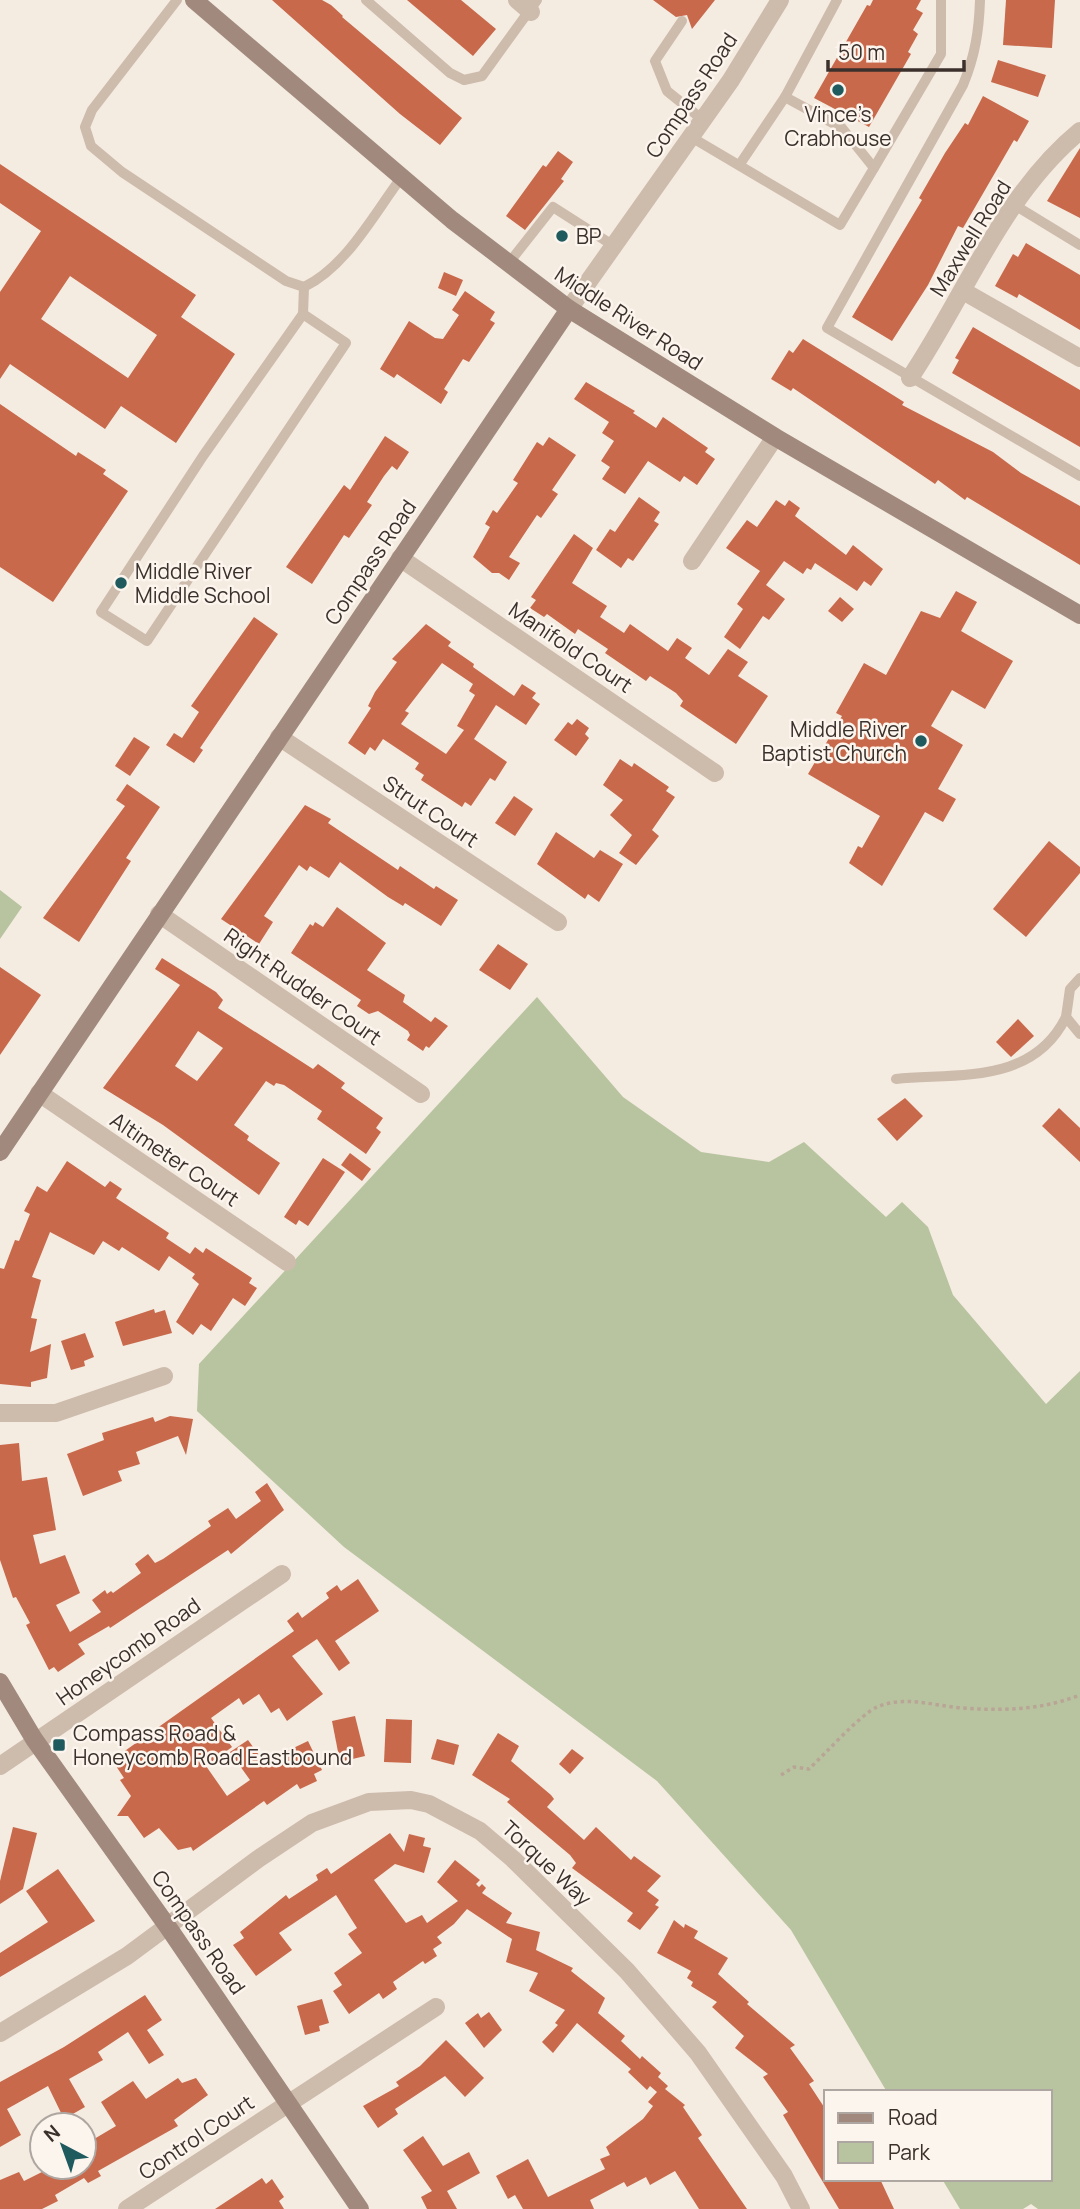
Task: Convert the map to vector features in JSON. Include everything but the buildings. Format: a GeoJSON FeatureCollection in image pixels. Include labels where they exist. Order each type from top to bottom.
{"type":"FeatureCollection","features":[{"type":"Feature","properties":{"kind":"street","name":"Middle River Road"},"geometry":{"type":"LineString","coordinates":[[194,0],[401,178],[569,309],[775,437],[1080,615]]}},
{"type":"Feature","properties":{"kind":"street"},"geometry":{"type":"LineString","coordinates":[[517,0],[534,6]]}},
{"type":"Feature","properties":{"kind":"street","name":"Compass Road"},"geometry":{"type":"LineString","coordinates":[[0,1152],[569,309],[703,120],[780,0]]}},
{"type":"Feature","properties":{"kind":"street","name":"Maxwell Road"},"geometry":{"type":"LineString","coordinates":[[910,378],[1044,164],[1080,131]]}},
{"type":"Feature","properties":{"kind":"street"},"geometry":{"type":"LineString","coordinates":[[963,291],[1080,358]]}},
{"type":"Feature","properties":{"kind":"street"},"geometry":{"type":"LineString","coordinates":[[692,561],[775,437]]}},
{"type":"Feature","properties":{"kind":"street","name":"Manifold Court"},"geometry":{"type":"LineString","coordinates":[[400,558],[715,773]]}},
{"type":"Feature","properties":{"kind":"street","name":"Strut Court"},"geometry":{"type":"LineString","coordinates":[[279,737],[558,922]]}},
{"type":"Feature","properties":{"kind":"street","name":"Right Rudder Court"},"geometry":{"type":"LineString","coordinates":[[159,914],[421,1094]]}},
{"type":"Feature","properties":{"kind":"street","name":"Altimeter Court"},"geometry":{"type":"LineString","coordinates":[[39,1093],[287,1262]]}},
{"type":"Feature","properties":{"kind":"street"},"geometry":{"type":"LineString","coordinates":[[0,1413],[56,1413],[164,1376]]}},
{"type":"Feature","properties":{"kind":"street","name":"Honeycomb Road"},"geometry":{"type":"LineString","coordinates":[[0,1766],[34,1740],[63,1724],[282,1574]]}},
{"type":"Feature","properties":{"kind":"street","name":"Compass Road"},"geometry":{"type":"LineString","coordinates":[[0,1682],[34,1740],[168,1927],[359,2209]]}},
{"type":"Feature","properties":{"kind":"street","name":"Torque Way"},"geometry":{"type":"LineString","coordinates":[[0,2033],[50,2005],[168,1927],[257,1859],[322,1818],[369,1802],[411,1800],[429,1804],[488,1838],[627,1971],[698,2053],[784,2176],[802,2209]]}},
{"type":"Feature","properties":{"kind":"street","name":"Control Court"},"geometry":{"type":"LineString","coordinates":[[127,2209],[188,2171],[288,2101],[436,2007]]}},
{"type":"Feature","properties":{"kind":"lane"},"geometry":{"type":"LineString","coordinates":[[177,0],[92,110],[85,127],[91,146],[122,172],[286,281],[304,287],[320,280],[335,266],[401,178]]}},
{"type":"Feature","properties":{"kind":"lane"},"geometry":{"type":"LineString","coordinates":[[366,0],[450,73],[464,80],[482,76],[534,6]]}},
{"type":"Feature","properties":{"kind":"lane"},"geometry":{"type":"LineString","coordinates":[[740,164],[785,97],[837,0]]}},
{"type":"Feature","properties":{"kind":"lane"},"geometry":{"type":"LineString","coordinates":[[691,137],[840,225],[941,54],[941,0]]}},
{"type":"Feature","properties":{"kind":"lane"},"geometry":{"type":"LineString","coordinates":[[980,0],[979,30],[973,61],[963,85],[827,328],[1080,476]]}},
{"type":"Feature","properties":{"kind":"lane"},"geometry":{"type":"LineString","coordinates":[[681,21],[655,61],[667,91],[703,120]]}},
{"type":"Feature","properties":{"kind":"lane"},"geometry":{"type":"LineString","coordinates":[[785,97],[842,128],[874,168]]}},
{"type":"Feature","properties":{"kind":"lane"},"geometry":{"type":"LineString","coordinates":[[508,264],[553,206],[614,246]]}},
{"type":"Feature","properties":{"kind":"lane"},"geometry":{"type":"LineString","coordinates":[[1016,206],[1080,245]]}},
{"type":"Feature","properties":{"kind":"lane"},"geometry":{"type":"LineString","coordinates":[[303,314],[346,343],[147,641],[101,612],[203,456],[303,314],[304,287]]}},
{"type":"Feature","properties":{"kind":"lane"},"geometry":{"type":"LineString","coordinates":[[896,1079],[1012,1068],[1045,1049],[1066,1017],[1066,1001],[1080,978]]}},
{"type":"Feature","properties":{"kind":"lane"},"geometry":{"type":"LineString","coordinates":[[1066,1017],[1080,1034]]}},
{"type":"Feature","properties":{"kind":"path"},"geometry":{"type":"LineString","coordinates":[[781,1775],[794,1767],[809,1769],[875,1708],[919,1701],[960,1708],[1017,1709],[1055,1705],[1080,1695]]}},
{"type":"Feature","properties":{"kind":"green space"},"geometry":{"type":"Polygon","coordinates":[[[0,890],[22,907],[0,939],[0,890]]]}},
{"type":"Feature","properties":{"kind":"green space"},"geometry":{"type":"Polygon","coordinates":[[[537,997],[623,1097],[701,1152],[769,1162],[804,1142],[886,1217],[902,1202],[928,1227],[953,1295],[1046,1404],[1080,1371],[1080,2209],[1038,2209],[1031,2204],[1023,2209],[960,2209],[943,2181],[1052,2181],[1052,2090],[886,2090],[791,1930],[657,1781],[344,1547],[197,1411],[199,1364],[537,997]]]}},
{"type":"Feature","properties":{"kind":"place","name":"Vince’s Crabhouse"},"geometry":{"type":"Point","coordinates":[838,90]}},
{"type":"Feature","properties":{"kind":"place","name":"BP"},"geometry":{"type":"Point","coordinates":[562,236]}},
{"type":"Feature","properties":{"kind":"place","name":"Middle River Middle School"},"geometry":{"type":"Point","coordinates":[121,583]}},
{"type":"Feature","properties":{"kind":"place","name":"Middle River Baptist Church"},"geometry":{"type":"Point","coordinates":[921,741]}},
{"type":"Feature","properties":{"kind":"place","name":"Compass Road & Honeycomb Road Eastbound"},"geometry":{"type":"Point","coordinates":[59,1745]}}]}
